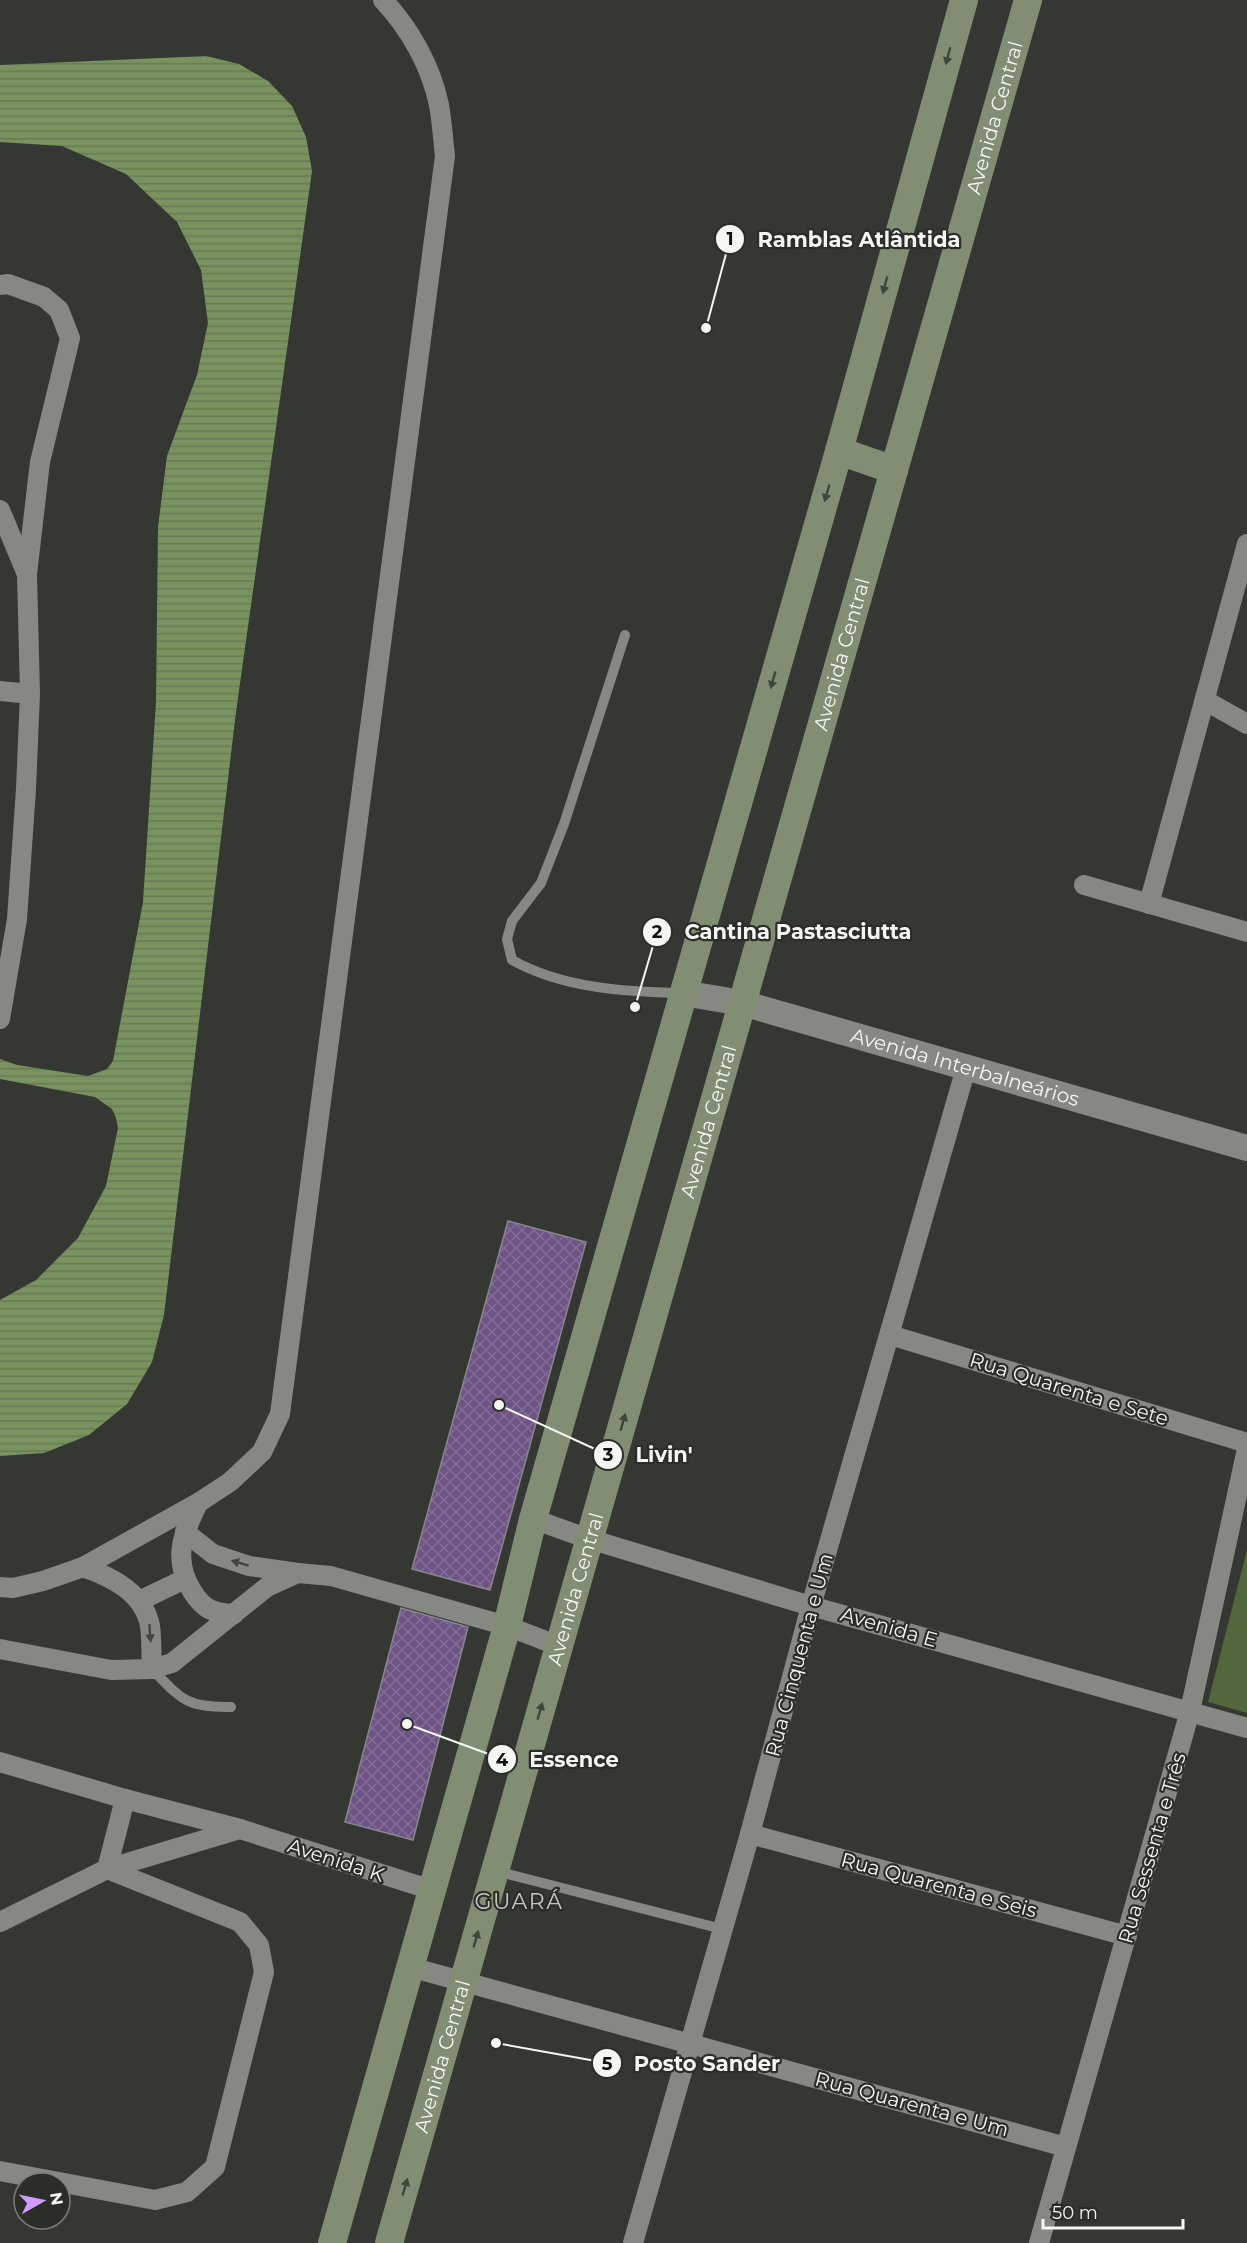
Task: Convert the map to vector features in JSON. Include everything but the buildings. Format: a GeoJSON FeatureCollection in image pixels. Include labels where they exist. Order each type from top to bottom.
{"type":"FeatureCollection","features":[{"type":"Feature","properties":{"kind":"main road"},"geometry":{"type":"LineString","coordinates":[[332,2243],[507,1626],[532,1519],[839,451],[963,0]]}},
{"type":"Feature","properties":{"kind":"main road","name":"Avenida Central"},"geometry":{"type":"LineString","coordinates":[[389,2243],[1028,0]]}},
{"type":"Feature","properties":{"kind":"main road"},"geometry":{"type":"LineString","coordinates":[[839,451],[894,470]]}},
{"type":"Feature","properties":{"kind":"street"},"geometry":{"type":"LineString","coordinates":[[0,1587],[13,1588],[43,1581],[84,1566],[198,1503],[230,1482],[262,1452],[280,1414],[445,156],[439,104],[423,57],[400,19],[383,0]]}},
{"type":"Feature","properties":{"kind":"street"},"geometry":{"type":"LineString","coordinates":[[0,285],[8,284],[44,297],[59,310],[70,338],[40,462],[27,574],[30,694],[26,789],[18,919],[0,1019]]}},
{"type":"Feature","properties":{"kind":"street"},"geometry":{"type":"LineString","coordinates":[[0,510],[27,574]]}},
{"type":"Feature","properties":{"kind":"street"},"geometry":{"type":"LineString","coordinates":[[1149,904],[1247,544]]}},
{"type":"Feature","properties":{"kind":"street"},"geometry":{"type":"LineString","coordinates":[[0,691],[30,694]]}},
{"type":"Feature","properties":{"kind":"street"},"geometry":{"type":"LineString","coordinates":[[1206,701],[1247,724]]}},
{"type":"Feature","properties":{"kind":"street"},"geometry":{"type":"LineString","coordinates":[[1084,885],[1247,932]]}},
{"type":"Feature","properties":{"kind":"street","name":"Avenida Interbalneários"},"geometry":{"type":"LineString","coordinates":[[683,993],[742,1003],[1247,1148]]}},
{"type":"Feature","properties":{"kind":"street","name":"Rua Cinquenta e Um"},"geometry":{"type":"LineString","coordinates":[[633,2243],[692,2044],[811,1606],[966,1068]]}},
{"type":"Feature","properties":{"kind":"street","name":"Rua Quarenta e Sete"},"geometry":{"type":"LineString","coordinates":[[890,1335],[1247,1443]]}},
{"type":"Feature","properties":{"kind":"street","name":"Rua Sessenta e Três"},"geometry":{"type":"LineString","coordinates":[[1039,2243],[1190,1711],[1247,1449]]}},
{"type":"Feature","properties":{"kind":"street"},"geometry":{"type":"LineString","coordinates":[[198,1503],[185,1532],[180,1565],[185,1579],[199,1601],[214,1613],[234,1614]]}},
{"type":"Feature","properties":{"kind":"street","name":"Avenida E"},"geometry":{"type":"LineString","coordinates":[[532,1519],[590,1539],[811,1606],[1247,1728]]}},
{"type":"Feature","properties":{"kind":"street"},"geometry":{"type":"LineString","coordinates":[[185,1532],[213,1554],[249,1566],[331,1576],[507,1626],[559,1646]]}},
{"type":"Feature","properties":{"kind":"street"},"geometry":{"type":"LineString","coordinates":[[84,1566],[110,1577],[139,1601],[150,1625],[152,1669]]}},
{"type":"Feature","properties":{"kind":"street"},"geometry":{"type":"LineString","coordinates":[[0,1649],[111,1671],[152,1669],[172,1663],[267,1587],[298,1573]]}},
{"type":"Feature","properties":{"kind":"street"},"geometry":{"type":"LineString","coordinates":[[139,1601],[185,1579]]}},
{"type":"Feature","properties":{"kind":"street","name":"Avenida K"},"geometry":{"type":"LineString","coordinates":[[0,1762],[125,1799],[240,1829],[432,1890]]}},
{"type":"Feature","properties":{"kind":"street"},"geometry":{"type":"LineString","coordinates":[[107,1869],[125,1799]]}},
{"type":"Feature","properties":{"kind":"street"},"geometry":{"type":"LineString","coordinates":[[0,1922],[107,1869],[240,1829]]}},
{"type":"Feature","properties":{"kind":"street","name":"Rua Quarenta e Seis"},"geometry":{"type":"LineString","coordinates":[[750,1834],[1127,1936]]}},
{"type":"Feature","properties":{"kind":"street"},"geometry":{"type":"LineString","coordinates":[[0,2171],[155,2200],[187,2192],[215,2167],[264,1972],[260,1945],[240,1922],[107,1869]]}},
{"type":"Feature","properties":{"kind":"street","name":"Rua Quarenta e Um"},"geometry":{"type":"LineString","coordinates":[[410,1967],[1066,2147]]}},
{"type":"Feature","properties":{"kind":"lane"},"geometry":{"type":"LineString","coordinates":[[625,635],[564,824],[541,883],[512,921],[507,939],[512,960],[532,970],[603,988],[683,993]]}},
{"type":"Feature","properties":{"kind":"lane"},"geometry":{"type":"LineString","coordinates":[[152,1669],[179,1697],[205,1707],[231,1707]]}},
{"type":"Feature","properties":{"kind":"lane"},"geometry":{"type":"LineString","coordinates":[[495,1871],[722,1929]]}},
{"type":"Feature","properties":{"kind":"shaded area"},"geometry":{"type":"Polygon","coordinates":[[[206,56],[239,64],[268,81],[292,106],[306,137],[312,171],[236,712],[164,1315],[152,1362],[127,1404],[89,1435],[44,1453],[0,1456],[0,1300],[36,1280],[78,1238],[106,1186],[118,1128],[112,1109],[95,1097],[0,1079],[0,1059],[17,1065],[88,1076],[107,1069],[113,1061],[143,902],[156,702],[158,527],[167,456],[197,375],[208,323],[201,270],[177,222],[126,174],[62,146],[0,142],[0,65],[206,56]]]}},
{"type":"Feature","properties":{"kind":"shaded area"},"geometry":{"type":"Polygon","coordinates":[[[1247,1550],[1247,1713],[1208,1702],[1247,1550]]]}},
{"type":"Feature","properties":{"kind":"place","name":"Ramblas Atlântida"},"geometry":{"type":"Point","coordinates":[706,328]}},
{"type":"Feature","properties":{"kind":"place","name":"Cantina Pastasciutta"},"geometry":{"type":"Point","coordinates":[635,1007]}},
{"type":"Feature","properties":{"kind":"place","name":"Livin'"},"geometry":{"type":"Point","coordinates":[499,1405]}},
{"type":"Feature","properties":{"kind":"place","name":"Essence"},"geometry":{"type":"Point","coordinates":[407,1724]}},
{"type":"Feature","properties":{"kind":"place","name":"Posto Sander"},"geometry":{"type":"Point","coordinates":[496,2043]}},
{"type":"Feature","properties":{"kind":"district","name":"GUARÁ"},"geometry":{"type":"Point","coordinates":[519,1901]}}]}
